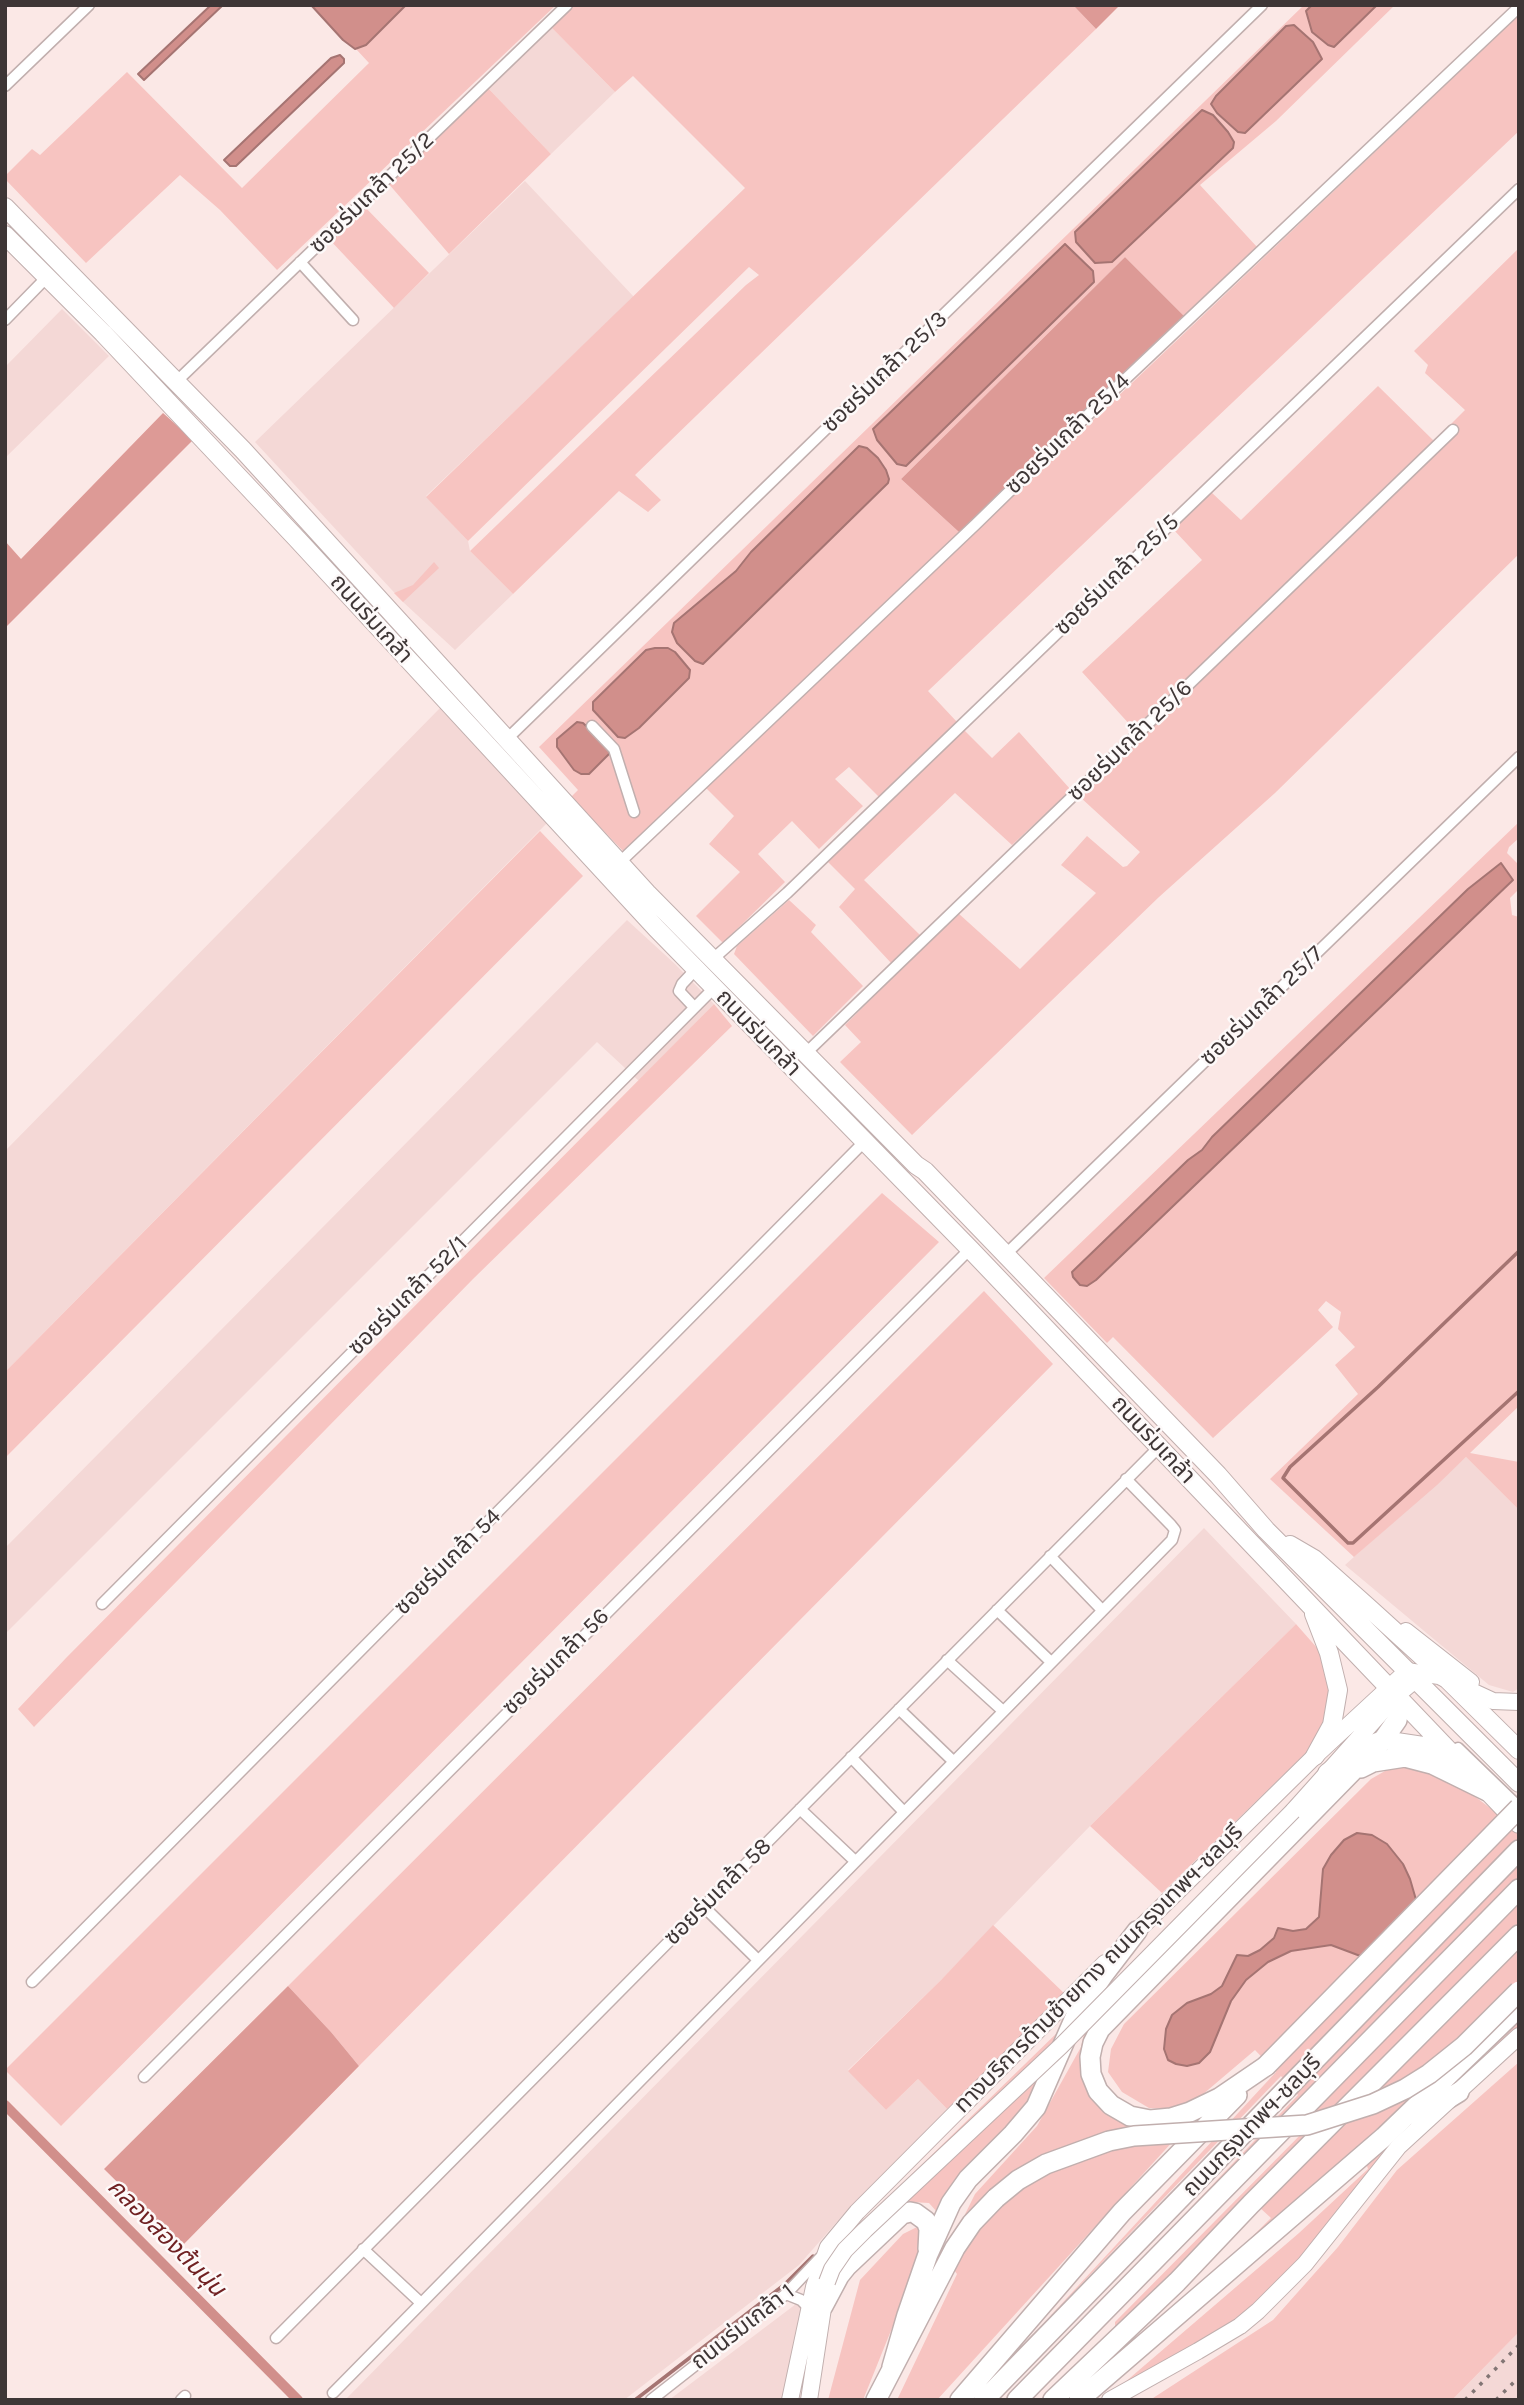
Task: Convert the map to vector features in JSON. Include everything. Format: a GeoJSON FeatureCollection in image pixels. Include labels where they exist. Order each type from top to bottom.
{"type":"FeatureCollection","features":[{"type":"Feature","properties":{"kind":"highway"},"geometry":{"type":"LineString","coordinates":[[1266,2066],[1219,2098],[1190,2112],[1171,2118],[1150,2120],[1130,2116],[1111,2105],[1098,2091],[1091,2074],[1090,2057],[1100,2029],[1382,1740],[1397,1720],[1399,1709],[1393,1691]]}},
{"type":"Feature","properties":{"kind":"highway"},"geometry":{"type":"LineString","coordinates":[[1350,1774],[1373,1762],[1405,1757],[1432,1764],[1487,1791]]}},
{"type":"Feature","properties":{"kind":"highway"},"geometry":{"type":"LineString","coordinates":[[960,2400],[1122,2213],[1519,1808]]}},
{"type":"Feature","properties":{"kind":"highway","name":"ถนนกรุงเทพฯ-ชลบุรี"},"geometry":{"type":"LineString","coordinates":[[984,2400],[1519,1850]]}},
{"type":"Feature","properties":{"kind":"highway","name":"ถนนกรุงเทพฯ-ชลบุรี"},"geometry":{"type":"LineString","coordinates":[[1017,2400],[1519,1889]]}},
{"type":"Feature","properties":{"kind":"highway"},"geometry":{"type":"LineString","coordinates":[[892,2367],[928,2254],[950,2203],[1036,2107],[1076,2015],[1137,1931]]}},
{"type":"Feature","properties":{"kind":"highway"},"geometry":{"type":"LineString","coordinates":[[1052,2400],[1177,2282],[1519,1935]]}},
{"type":"Feature","properties":{"kind":"highway"},"geometry":{"type":"LineString","coordinates":[[876,2400],[955,2248],[972,2223],[1018,2180],[1046,2164],[1110,2141],[1134,2136],[1307,2125],[1373,2104],[1429,2074],[1464,2046],[1519,1991]]}},
{"type":"Feature","properties":{"kind":"highway"},"geometry":{"type":"LineString","coordinates":[[1079,2400],[1384,2137],[1519,2010]]}},
{"type":"Feature","properties":{"kind":"highway"},"geometry":{"type":"LineString","coordinates":[[1384,2137],[1459,2092]]}},
{"type":"Feature","properties":{"kind":"highway"},"geometry":{"type":"LineString","coordinates":[[816,2307],[847,2266],[902,2214],[915,2213],[926,2221],[929,2229],[928,2254]]}},
{"type":"Feature","properties":{"kind":"main road","name":"ถนนร่มเกล้า"},"geometry":{"type":"LineString","coordinates":[[5,207],[243,450],[619,863],[1005,1255],[1218,1475],[1266,1530],[1519,1783]]}},
{"type":"Feature","properties":{"kind":"main road","name":"ถนนร่มเกล้า"},"geometry":{"type":"LineString","coordinates":[[5,235],[103,333],[298,540],[549,814],[714,988],[1160,1446],[1519,1824]]}},
{"type":"Feature","properties":{"kind":"main road"},"geometry":{"type":"LineString","coordinates":[[1266,1530],[1314,1559],[1447,1679],[1519,1750]]}},
{"type":"Feature","properties":{"kind":"main road"},"geometry":{"type":"LineString","coordinates":[[1311,1607],[1329,1653],[1338,1690],[1332,1725],[1315,1756]]}},
{"type":"Feature","properties":{"kind":"main road"},"geometry":{"type":"LineString","coordinates":[[1370,1609],[1409,1633],[1476,1686],[1489,1694],[1517,1702]]}},
{"type":"Feature","properties":{"kind":"main road"},"geometry":{"type":"LineString","coordinates":[[1411,1675],[1430,1673],[1493,1701],[1517,1702]]}},
{"type":"Feature","properties":{"kind":"main road","name":"ทางบริการด้านซ้ายทาง ถนนกรุงเทพฯ-ชลบุรี"},"geometry":{"type":"LineString","coordinates":[[790,2400],[816,2307],[828,2247],[848,2222],[956,2110],[1315,1756],[1411,1675]]}},
{"type":"Feature","properties":{"kind":"main road","name":"ทางบริการด้านซ้ายทาง ถนนกรุงเทพฯ-ชลบุรี"},"geometry":{"type":"LineString","coordinates":[[809,2400],[816,2307],[832,2269],[845,2250],[1061,2046],[1293,1811],[1393,1691]]}},
{"type":"Feature","properties":{"kind":"main road"},"geometry":{"type":"LineString","coordinates":[[1327,1773],[1361,1748],[1382,1740],[1423,1746],[1467,1771]]}},
{"type":"Feature","properties":{"kind":"main road"},"geometry":{"type":"LineString","coordinates":[[1110,2400],[1240,2326],[1258,2311],[1304,2264],[1394,2151],[1519,2036]]}},
{"type":"Feature","properties":{"kind":"street"},"geometry":{"type":"LineString","coordinates":[[5,86],[89,5]]}},
{"type":"Feature","properties":{"kind":"street","name":"ซอยร่มเกล้า 25/2"},"geometry":{"type":"LineString","coordinates":[[177,381],[567,5]]}},
{"type":"Feature","properties":{"kind":"street","name":"ซอยร่มเกล้า 25/3"},"geometry":{"type":"LineString","coordinates":[[507,739],[1262,5]]}},
{"type":"Feature","properties":{"kind":"street","name":"ซอยร่มเกล้า 25/4"},"geometry":{"type":"LineString","coordinates":[[619,863],[1519,7]]}},
{"type":"Feature","properties":{"kind":"street","name":"ซอยร่มเกล้า 25/5"},"geometry":{"type":"LineString","coordinates":[[713,959],[787,893],[1519,189]]}},
{"type":"Feature","properties":{"kind":"street"},"geometry":{"type":"LineString","coordinates":[[300,262],[353,320]]}},
{"type":"Feature","properties":{"kind":"street"},"geometry":{"type":"LineString","coordinates":[[5,320],[47,277]]}},
{"type":"Feature","properties":{"kind":"street","name":"ซอยร่มเกล้า 25/6"},"geometry":{"type":"LineString","coordinates":[[806,1053],[1453,430]]}},
{"type":"Feature","properties":{"kind":"street"},"geometry":{"type":"LineString","coordinates":[[592,726],[614,749],[634,812]]}},
{"type":"Feature","properties":{"kind":"street","name":"ซอยร่มเกล้า 25/7"},"geometry":{"type":"LineString","coordinates":[[1005,1255],[1519,757]]}},
{"type":"Feature","properties":{"kind":"street"},"geometry":{"type":"LineString","coordinates":[[694,1007],[679,991],[696,969]]}},
{"type":"Feature","properties":{"kind":"street","name":"ซอยร่มเกล้า 52/1"},"geometry":{"type":"LineString","coordinates":[[102,1604],[714,988]]}},
{"type":"Feature","properties":{"kind":"street","name":"ซอยร่มเกล้า 54"},"geometry":{"type":"LineString","coordinates":[[32,1982],[864,1142]]}},
{"type":"Feature","properties":{"kind":"street","name":"ซอยร่มเกล้า 56"},"geometry":{"type":"LineString","coordinates":[[144,2077],[970,1249]]}},
{"type":"Feature","properties":{"kind":"street","name":"ซอยร่มเกล้า 58"},"geometry":{"type":"LineString","coordinates":[[275,2338],[1160,1446]]}},
{"type":"Feature","properties":{"kind":"street"},"geometry":{"type":"LineString","coordinates":[[333,2393],[1175,1535],[1171,1525],[1126,1479]]}},
{"type":"Feature","properties":{"kind":"street"},"geometry":{"type":"LineString","coordinates":[[1050,1556],[1102,1610]]}},
{"type":"Feature","properties":{"kind":"street"},"geometry":{"type":"LineString","coordinates":[[997,1610],[1051,1662]]}},
{"type":"Feature","properties":{"kind":"street"},"geometry":{"type":"LineString","coordinates":[[947,1660],[1003,1711]]}},
{"type":"Feature","properties":{"kind":"street"},"geometry":{"type":"LineString","coordinates":[[1393,1691],[1447,1737],[1519,1808]]}},
{"type":"Feature","properties":{"kind":"street"},"geometry":{"type":"LineString","coordinates":[[899,1709],[953,1761]]}},
{"type":"Feature","properties":{"kind":"street"},"geometry":{"type":"LineString","coordinates":[[851,1757],[904,1811]]}},
{"type":"Feature","properties":{"kind":"street"},"geometry":{"type":"LineString","coordinates":[[800,1809],[855,1861]]}},
{"type":"Feature","properties":{"kind":"street"},"geometry":{"type":"LineString","coordinates":[[703,1906],[758,1960]]}},
{"type":"Feature","properties":{"kind":"street","name":"ถนนร่มเกล้า 1"},"geometry":{"type":"LineString","coordinates":[[651,2400],[786,2294],[812,2269],[828,2247]]}},
{"type":"Feature","properties":{"kind":"street"},"geometry":{"type":"LineString","coordinates":[[363,2249],[421,2303]]}},
{"type":"Feature","properties":{"kind":"street"},"geometry":{"type":"LineString","coordinates":[[786,2294],[816,2307]]}},
{"type":"Feature","properties":{"kind":"shaded area"},"geometry":{"type":"Polygon","coordinates":[[[211,5],[223,5],[144,80],[138,74],[211,5]]]}},
{"type":"Feature","properties":{"kind":"shaded area"},"geometry":{"type":"Polygon","coordinates":[[[311,5],[406,5],[366,45],[355,49],[343,40],[311,5]]]}},
{"type":"Feature","properties":{"kind":"shaded area"},"geometry":{"type":"Polygon","coordinates":[[[406,5],[556,5],[277,270],[220,210],[180,175],[86,263],[5,179],[32,149],[40,155],[127,72],[242,188],[369,63],[356,49],[366,45],[406,5]]]}},
{"type":"Feature","properties":{"kind":"shaded area"},"geometry":{"type":"Polygon","coordinates":[[[574,5],[1073,5],[1096,29],[635,475],[661,500],[648,512],[619,491],[513,594],[470,551],[759,275],[749,267],[468,541],[426,497],[745,188],[633,76],[615,92],[551,27],[574,5]]]}},
{"type":"Feature","properties":{"kind":"shaded area"},"geometry":{"type":"Polygon","coordinates":[[[1073,5],[1120,5],[1096,29],[1073,5]]]}},
{"type":"Feature","properties":{"kind":"shaded area"},"geometry":{"type":"Polygon","coordinates":[[[1304,5],[1312,5],[1306,11],[1334,47],[1377,5],[1395,5],[1276,121],[1200,185],[1257,247],[1184,316],[1125,257],[901,479],[960,533],[625,853],[571,797],[578,790],[539,747],[1304,5]],[[1213,115],[1095,263],[1112,262],[1234,141],[1213,115]],[[1065,244],[873,429],[1092,271],[1065,244]],[[859,446],[736,571],[674,624],[695,661],[703,664],[801,566],[886,470],[867,448],[859,446]],[[690,670],[593,710],[618,737],[625,738],[640,728],[689,678],[690,670]],[[557,747],[574,770],[590,773],[607,757],[557,747]]]}},
{"type":"Feature","properties":{"kind":"shaded area"},"geometry":{"type":"Polygon","coordinates":[[[1312,5],[1377,5],[1334,47],[1312,32],[1306,11],[1312,5]]]}},
{"type":"Feature","properties":{"kind":"shaded area"},"geometry":{"type":"Polygon","coordinates":[[[1519,15],[1519,131],[928,691],[957,722],[880,798],[849,767],[835,779],[863,806],[819,849],[792,821],[758,854],[785,882],[723,943],[696,916],[740,872],[709,844],[734,816],[706,788],[1519,15]]]}},
{"type":"Feature","properties":{"kind":"shaded area"},"geometry":{"type":"Polygon","coordinates":[[[1294,25],[1313,42],[1322,59],[1245,133],[1238,132],[1211,104],[1286,26],[1294,25]]]}},
{"type":"Feature","properties":{"kind":"shaded area"},"geometry":{"type":"Polygon","coordinates":[[[551,27],[615,92],[551,154],[488,88],[551,27]]]}},
{"type":"Feature","properties":{"kind":"shaded area"},"geometry":{"type":"Polygon","coordinates":[[[340,55],[344,63],[236,166],[230,166],[224,160],[331,58],[340,55]]]}},
{"type":"Feature","properties":{"kind":"shaded area"},"geometry":{"type":"Polygon","coordinates":[[[488,88],[551,154],[449,254],[388,183],[488,88]]]}},
{"type":"Feature","properties":{"kind":"shaded area"},"geometry":{"type":"Polygon","coordinates":[[[1202,110],[1213,115],[1228,132],[1234,142],[1233,148],[1112,262],[1095,263],[1076,242],[1075,232],[1202,110]]]}},
{"type":"Feature","properties":{"kind":"shaded area"},"geometry":{"type":"Polygon","coordinates":[[[525,181],[634,297],[426,496],[468,541],[470,551],[513,594],[455,650],[403,602],[255,442],[525,181]]]}},
{"type":"Feature","properties":{"kind":"shaded area"},"geometry":{"type":"Polygon","coordinates":[[[364,206],[429,273],[394,308],[329,239],[364,206]]]}},
{"type":"Feature","properties":{"kind":"shaded area"},"geometry":{"type":"Polygon","coordinates":[[[1065,244],[1093,271],[1094,282],[906,466],[897,464],[877,440],[873,429],[1065,244]]]}},
{"type":"Feature","properties":{"kind":"shaded area"},"geometry":{"type":"Polygon","coordinates":[[[1519,248],[1519,554],[1275,793],[1159,897],[912,1135],[840,1062],[861,1042],[845,1025],[958,913],[1020,969],[1096,893],[1061,865],[1087,836],[1123,867],[1140,852],[1080,797],[1141,737],[1082,672],[1202,560],[1173,529],[1211,492],[1241,520],[1378,386],[1434,441],[1465,410],[1425,373],[1428,365],[1414,351],[1519,248]]]}},
{"type":"Feature","properties":{"kind":"shaded area"},"geometry":{"type":"Polygon","coordinates":[[[1125,257],[1184,316],[960,533],[901,479],[1125,257]]]}},
{"type":"Feature","properties":{"kind":"shaded area"},"geometry":{"type":"Polygon","coordinates":[[[62,309],[109,356],[5,458],[5,367],[62,309]]]}},
{"type":"Feature","properties":{"kind":"shaded area"},"geometry":{"type":"Polygon","coordinates":[[[163,413],[193,440],[5,628],[5,541],[21,559],[163,413]]]}},
{"type":"Feature","properties":{"kind":"shaded area"},"geometry":{"type":"Polygon","coordinates":[[[859,446],[867,448],[878,458],[886,470],[888,483],[703,664],[695,661],[677,643],[672,632],[674,623],[736,571],[751,552],[859,446]]]}},
{"type":"Feature","properties":{"kind":"shaded area"},"geometry":{"type":"Polygon","coordinates":[[[434,562],[439,568],[403,602],[394,593],[413,585],[434,562]]]}},
{"type":"Feature","properties":{"kind":"shaded area"},"geometry":{"type":"Polygon","coordinates":[[[668,648],[675,652],[690,670],[689,678],[639,728],[625,738],[618,737],[593,710],[593,702],[646,650],[668,648]]]}},
{"type":"Feature","properties":{"kind":"shaded area"},"geometry":{"type":"Polygon","coordinates":[[[440,708],[547,823],[5,1372],[5,1151],[440,708]]]}},
{"type":"Feature","properties":{"kind":"shaded area"},"geometry":{"type":"Polygon","coordinates":[[[577,722],[583,723],[610,753],[589,774],[574,770],[557,747],[557,739],[577,722]]]}},
{"type":"Feature","properties":{"kind":"shaded area"},"geometry":{"type":"Polygon","coordinates":[[[963,729],[992,758],[1019,732],[1071,790],[1012,845],[955,793],[864,880],[920,935],[892,964],[839,907],[855,889],[827,861],[963,729]]]}},
{"type":"Feature","properties":{"kind":"shaded area"},"geometry":{"type":"Polygon","coordinates":[[[1519,822],[1519,838],[1509,847],[1507,853],[1519,865],[1519,889],[1510,898],[1512,915],[1519,917],[1519,1406],[1470,1453],[1519,1462],[1519,1510],[1466,1457],[1354,1557],[1270,1479],[1358,1394],[1335,1365],[1355,1347],[1338,1329],[1341,1312],[1326,1301],[1318,1310],[1333,1327],[1213,1438],[1113,1337],[1107,1343],[1044,1278],[1519,822]],[[1501,863],[1468,889],[1212,1137],[1203,1150],[1188,1160],[1072,1272],[1073,1277],[1501,863]]]}},
{"type":"Feature","properties":{"kind":"shaded area"},"geometry":{"type":"Polygon","coordinates":[[[540,831],[583,876],[5,1458],[5,1372],[540,831]]]}},
{"type":"Feature","properties":{"kind":"shaded area"},"geometry":{"type":"Polygon","coordinates":[[[1501,863],[1513,880],[1096,1280],[1087,1286],[1080,1285],[1072,1272],[1188,1160],[1202,1150],[1212,1137],[1468,889],[1501,863]]]}},
{"type":"Feature","properties":{"kind":"shaded area"},"geometry":{"type":"Polygon","coordinates":[[[789,900],[816,925],[811,932],[863,986],[813,1036],[734,954],[737,946],[789,900]]]}},
{"type":"Feature","properties":{"kind":"shaded area"},"geometry":{"type":"Polygon","coordinates":[[[627,920],[714,1004],[639,1081],[597,1042],[5,1634],[5,1548],[627,920]]]}},
{"type":"Feature","properties":{"kind":"shaded area"},"geometry":{"type":"Polygon","coordinates":[[[714,1004],[732,1026],[473,1279],[34,1727],[18,1709],[714,1004]]]}},
{"type":"Feature","properties":{"kind":"shaded area"},"geometry":{"type":"Polygon","coordinates":[[[882,1193],[939,1242],[61,2126],[5,2070],[882,1193]]]}},
{"type":"Feature","properties":{"kind":"shaded area"},"geometry":{"type":"Polygon","coordinates":[[[984,1291],[1053,1364],[359,2066],[288,1986],[984,1291]]]}},
{"type":"Feature","properties":{"kind":"shaded area"},"geometry":{"type":"Polygon","coordinates":[[[1466,1457],[1519,1510],[1519,1688],[1513,1692],[1489,1685],[1345,1565],[1466,1457]]]}},
{"type":"Feature","properties":{"kind":"shaded area"},"geometry":{"type":"Polygon","coordinates":[[[1204,1528],[1296,1624],[1090,1826],[941,1980],[848,2070],[886,2110],[918,2079],[947,2109],[917,2144],[842,2216],[799,2265],[624,2400],[345,2400],[1204,1528]]]}},
{"type":"Feature","properties":{"kind":"shaded area"},"geometry":{"type":"Polygon","coordinates":[[[1296,1624],[1325,1657],[1330,1700],[1325,1724],[1315,1744],[1162,1893],[1090,1826],[1296,1624]]]}},
{"type":"Feature","properties":{"kind":"shaded area"},"geometry":{"type":"Polygon","coordinates":[[[1420,1765],[1469,1792],[1519,1830],[1519,2032],[1252,2312],[1110,2395],[1299,2233],[1368,2169],[1362,2150],[1202,2286],[1271,2218],[1246,2195],[1115,2334],[1115,2322],[1318,2117],[1302,2099],[1092,2311],[1298,2095],[1281,2076],[1041,2326],[1276,2072],[1255,2050],[1195,2101],[1179,2110],[1149,2108],[1122,2092],[1108,2072],[1111,2049],[1124,2024],[1371,1779],[1392,1767],[1420,1765]]]}},
{"type":"Feature","properties":{"kind":"shaded area"},"geometry":{"type":"Polygon","coordinates":[[[1316,1775],[1086,2054],[1118,2115],[1195,2117],[937,2400],[897,2400],[957,2274],[944,2257],[975,2194],[1037,2126],[1081,2047],[1085,2029],[1106,1993],[1316,1775]]]}},
{"type":"Feature","properties":{"kind":"shaded area"},"geometry":{"type":"Polygon","coordinates":[[[1357,1833],[1372,1835],[1387,1844],[1403,1864],[1419,1910],[1371,1960],[1331,1945],[1291,1951],[1268,1962],[1246,1980],[1231,2001],[1210,2052],[1199,2063],[1187,2066],[1168,2060],[1164,2049],[1166,2029],[1172,2015],[1187,2003],[1211,1994],[1222,1986],[1237,1955],[1248,1956],[1260,1950],[1274,1938],[1278,1928],[1293,1931],[1306,1929],[1319,1917],[1323,1869],[1344,1840],[1357,1833]]]}},
{"type":"Feature","properties":{"kind":"shaded area"},"geometry":{"type":"Polygon","coordinates":[[[993,1925],[1065,1994],[1013,2048],[947,2109],[918,2079],[886,2110],[848,2071],[993,1925]]]}},
{"type":"Feature","properties":{"kind":"shaded area"},"geometry":{"type":"Polygon","coordinates":[[[288,1986],[359,2066],[182,2246],[104,2169],[288,1986]]]}},
{"type":"Feature","properties":{"kind":"shaded area"},"geometry":{"type":"Polygon","coordinates":[[[1063,2027],[1029,2108],[937,2212],[929,2203],[911,2202],[891,2214],[865,2220],[1063,2027]]]}},
{"type":"Feature","properties":{"kind":"shaded area"},"geometry":{"type":"Polygon","coordinates":[[[1519,2062],[1519,2332],[1452,2400],[1150,2400],[1273,2320],[1338,2247],[1397,2170],[1519,2062]]]}},
{"type":"Feature","properties":{"kind":"shaded area"},"geometry":{"type":"Polygon","coordinates":[[[917,2227],[924,2231],[923,2251],[863,2400],[828,2400],[860,2280],[903,2234],[917,2227]]]}},
{"type":"Feature","properties":{"kind":"shaded area"},"geometry":{"type":"Polygon","coordinates":[[[796,2304],[803,2309],[782,2400],[669,2400],[796,2304]]]}},
{"type":"Feature","properties":{"kind":"shaded area"},"geometry":{"type":"Polygon","coordinates":[[[1519,2332],[1519,2400],[1452,2400],[1519,2332]]]}},
{"type":"Feature","properties":{"kind":"waterway"},"geometry":{"type":"LineString","coordinates":[[1519,1251],[1378,1387],[1290,1467],[1283,1478],[1348,1543],[1353,1543],[1519,1391]]}},
{"type":"Feature","properties":{"kind":"waterway","name":"คลองสองต้นนุ่น"},"geometry":{"type":"LineString","coordinates":[[5,2105],[298,2400]]}},
{"type":"Feature","properties":{"kind":"waterway"},"geometry":{"type":"LineString","coordinates":[[635,2400],[784,2285],[813,2256]]}},
{"type":"Feature","properties":{"kind":"railway"},"geometry":{"type":"LineString","coordinates":[[1465,2400],[1519,2345]]}},
{"type":"Feature","properties":{"kind":"railway"},"geometry":{"type":"LineString","coordinates":[[1496,2400],[1519,2377]]}}]}
